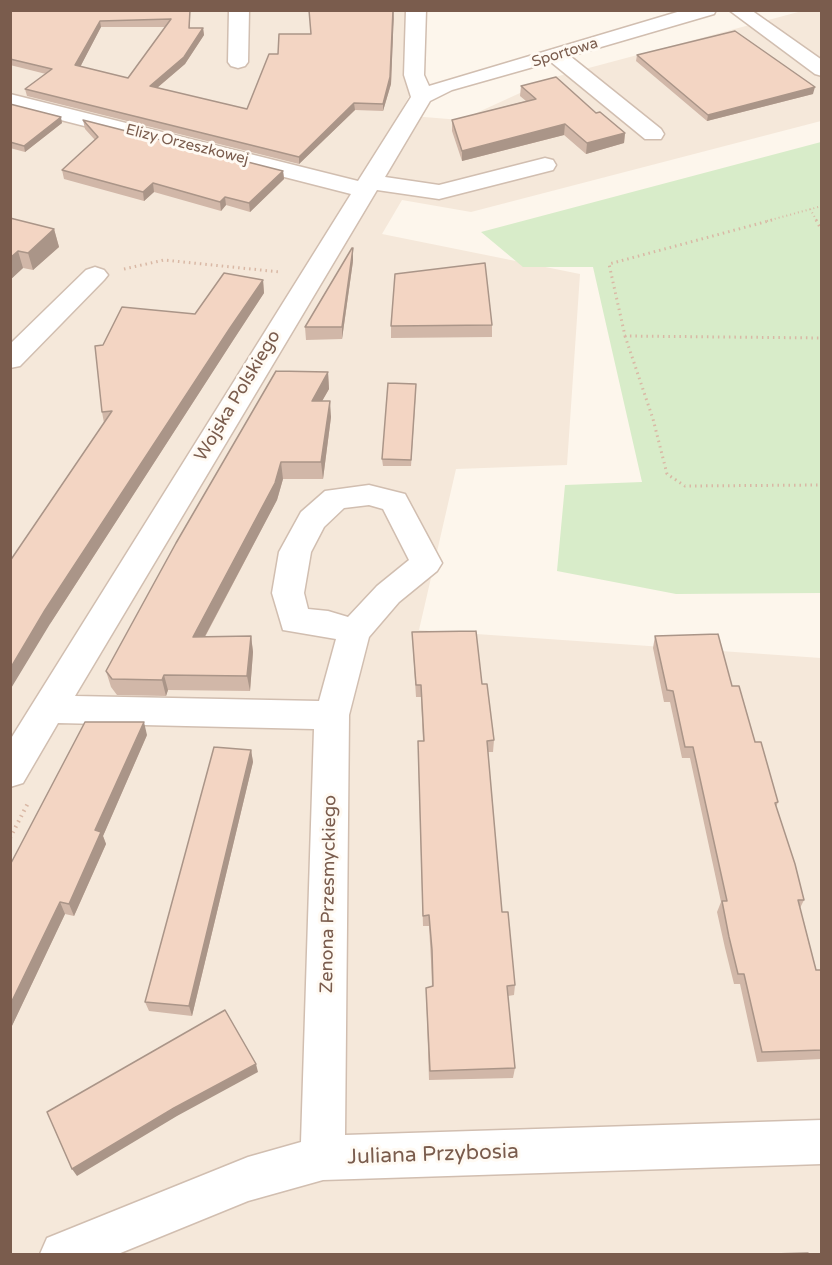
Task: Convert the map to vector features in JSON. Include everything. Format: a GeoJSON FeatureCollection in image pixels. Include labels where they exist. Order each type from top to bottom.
{"type":"FeatureCollection","features":[{"type":"Feature","properties":{"kind":"street"},"geometry":{"type":"LineString","coordinates":[[238,62],[239,10]]}},
{"type":"Feature","properties":{"kind":"street"},"geometry":{"type":"LineString","coordinates":[[416,10],[414,75],[422,96]]}},
{"type":"Feature","properties":{"kind":"street","name":"Sportowa"},"geometry":{"type":"LineString","coordinates":[[422,96],[445,86],[707,10]]}},
{"type":"Feature","properties":{"kind":"street"},"geometry":{"type":"LineString","coordinates":[[738,10],[822,70]]}},
{"type":"Feature","properties":{"kind":"street"},"geometry":{"type":"LineString","coordinates":[[556,55],[653,134]]}},
{"type":"Feature","properties":{"kind":"street","name":"Wojska Polskiego"},"geometry":{"type":"LineString","coordinates":[[10,772],[422,96]]}},
{"type":"Feature","properties":{"kind":"street","name":"Elizy Orzeszkowej"},"geometry":{"type":"LineString","coordinates":[[10,100],[367,186],[439,192],[545,165]]}},
{"type":"Feature","properties":{"kind":"street"},"geometry":{"type":"LineString","coordinates":[[10,360],[95,275]]}},
{"type":"Feature","properties":{"kind":"street"},"geometry":{"type":"LineString","coordinates":[[369,495],[394,501],[426,563],[388,594],[354,632],[328,624],[294,621],[288,592],[295,552],[312,520],[336,498],[369,495]]}},
{"type":"Feature","properties":{"kind":"street","name":"Zenona Przesmyckiego"},"geometry":{"type":"LineString","coordinates":[[323,1158],[332,715],[354,632]]}},
{"type":"Feature","properties":{"kind":"street"},"geometry":{"type":"LineString","coordinates":[[48,709],[332,715]]}},
{"type":"Feature","properties":{"kind":"street","name":"Juliana Przybosia"},"geometry":{"type":"LineString","coordinates":[[63,1254],[248,1179],[323,1158],[822,1142]]}},
{"type":"Feature","properties":{"kind":"path"},"geometry":{"type":"LineString","coordinates":[[822,206],[609,264],[625,336],[653,419],[667,474],[685,486],[822,485]]}},
{"type":"Feature","properties":{"kind":"path"},"geometry":{"type":"LineString","coordinates":[[810,209],[822,231]]}},
{"type":"Feature","properties":{"kind":"path"},"geometry":{"type":"LineString","coordinates":[[95,275],[164,260],[289,273]]}},
{"type":"Feature","properties":{"kind":"path"},"geometry":{"type":"LineString","coordinates":[[625,336],[822,338]]}},
{"type":"Feature","properties":{"kind":"shaded area"},"geometry":{"type":"Polygon","coordinates":[[[10,11],[414,11],[417,81],[399,115],[461,120],[555,77],[802,11],[821,12],[821,121],[471,212],[402,200],[382,234],[580,274],[567,465],[456,469],[419,630],[821,658],[821,1254],[11,1254],[10,11]]]}},
{"type":"Feature","properties":{"kind":"green space"},"geometry":{"type":"Polygon","coordinates":[[[821,142],[821,593],[676,594],[557,571],[565,485],[642,482],[593,267],[523,267],[481,232],[821,142]]]}},
{"type":"Feature","properties":{"kind":"building"},"geometry":{"type":"Polygon","coordinates":[[[10,10],[190,10],[189,28],[203,28],[184,57],[150,86],[247,109],[269,54],[278,54],[279,34],[311,34],[309,10],[393,10],[390,77],[383,104],[354,103],[299,157],[25,89],[52,69],[10,59],[10,10]],[[171,19],[100,21],[75,65],[128,78],[171,19]]]}},
{"type":"Feature","properties":{"kind":"building"},"geometry":{"type":"Polygon","coordinates":[[[735,31],[815,87],[708,115],[637,55],[735,31]]]}},
{"type":"Feature","properties":{"kind":"building"},"geometry":{"type":"Polygon","coordinates":[[[556,77],[596,113],[600,112],[625,133],[587,143],[565,124],[462,151],[452,120],[536,99],[521,86],[556,77]]]}},
{"type":"Feature","properties":{"kind":"building"},"geometry":{"type":"Polygon","coordinates":[[[10,104],[61,117],[24,146],[10,142],[10,104]]]}},
{"type":"Feature","properties":{"kind":"building"},"geometry":{"type":"Polygon","coordinates":[[[83,120],[283,171],[249,203],[225,197],[220,202],[153,183],[143,192],[62,170],[98,137],[83,120]]]}},
{"type":"Feature","properties":{"kind":"building"},"geometry":{"type":"Polygon","coordinates":[[[10,218],[54,229],[28,253],[18,251],[10,258],[10,218]]]}},
{"type":"Feature","properties":{"kind":"building"},"geometry":{"type":"Polygon","coordinates":[[[352,248],[342,327],[305,327],[352,248]]]}},
{"type":"Feature","properties":{"kind":"building"},"geometry":{"type":"Polygon","coordinates":[[[485,263],[492,325],[391,326],[395,274],[485,263]]]}},
{"type":"Feature","properties":{"kind":"building"},"geometry":{"type":"Polygon","coordinates":[[[224,273],[263,280],[45,610],[10,669],[10,561],[112,411],[102,412],[95,346],[103,345],[122,307],[195,314],[224,273]]]}},
{"type":"Feature","properties":{"kind":"building"},"geometry":{"type":"Polygon","coordinates":[[[276,371],[328,372],[312,401],[330,401],[321,462],[281,462],[275,483],[193,637],[251,636],[247,676],[164,675],[162,680],[112,679],[106,671],[176,543],[276,371]]]}},
{"type":"Feature","properties":{"kind":"building"},"geometry":{"type":"Polygon","coordinates":[[[388,383],[416,384],[411,460],[382,459],[388,383]]]}},
{"type":"Feature","properties":{"kind":"building"},"geometry":{"type":"Polygon","coordinates":[[[476,631],[482,684],[487,684],[494,740],[487,741],[502,912],[508,912],[515,985],[507,986],[515,1068],[430,1071],[426,988],[433,986],[432,950],[429,915],[423,916],[418,741],[424,741],[421,685],[416,685],[412,632],[476,631]]]}},
{"type":"Feature","properties":{"kind":"building"},"geometry":{"type":"Polygon","coordinates":[[[718,634],[732,686],[739,686],[755,742],[761,742],[778,802],[775,803],[804,900],[798,900],[816,970],[822,970],[822,1050],[762,1052],[744,974],[738,974],[729,937],[722,901],[727,901],[693,747],[685,747],[673,691],[667,690],[655,636],[718,634]]]}},
{"type":"Feature","properties":{"kind":"building"},"geometry":{"type":"Polygon","coordinates":[[[85,722],[144,722],[95,830],[101,832],[69,904],[60,902],[10,1005],[10,865],[85,722]]]}},
{"type":"Feature","properties":{"kind":"building"},"geometry":{"type":"Polygon","coordinates":[[[214,747],[251,750],[189,1006],[145,1002],[214,747]]]}},
{"type":"Feature","properties":{"kind":"building"},"geometry":{"type":"Polygon","coordinates":[[[225,1010],[256,1064],[174,1108],[72,1169],[47,1112],[225,1010]]]}}]}
